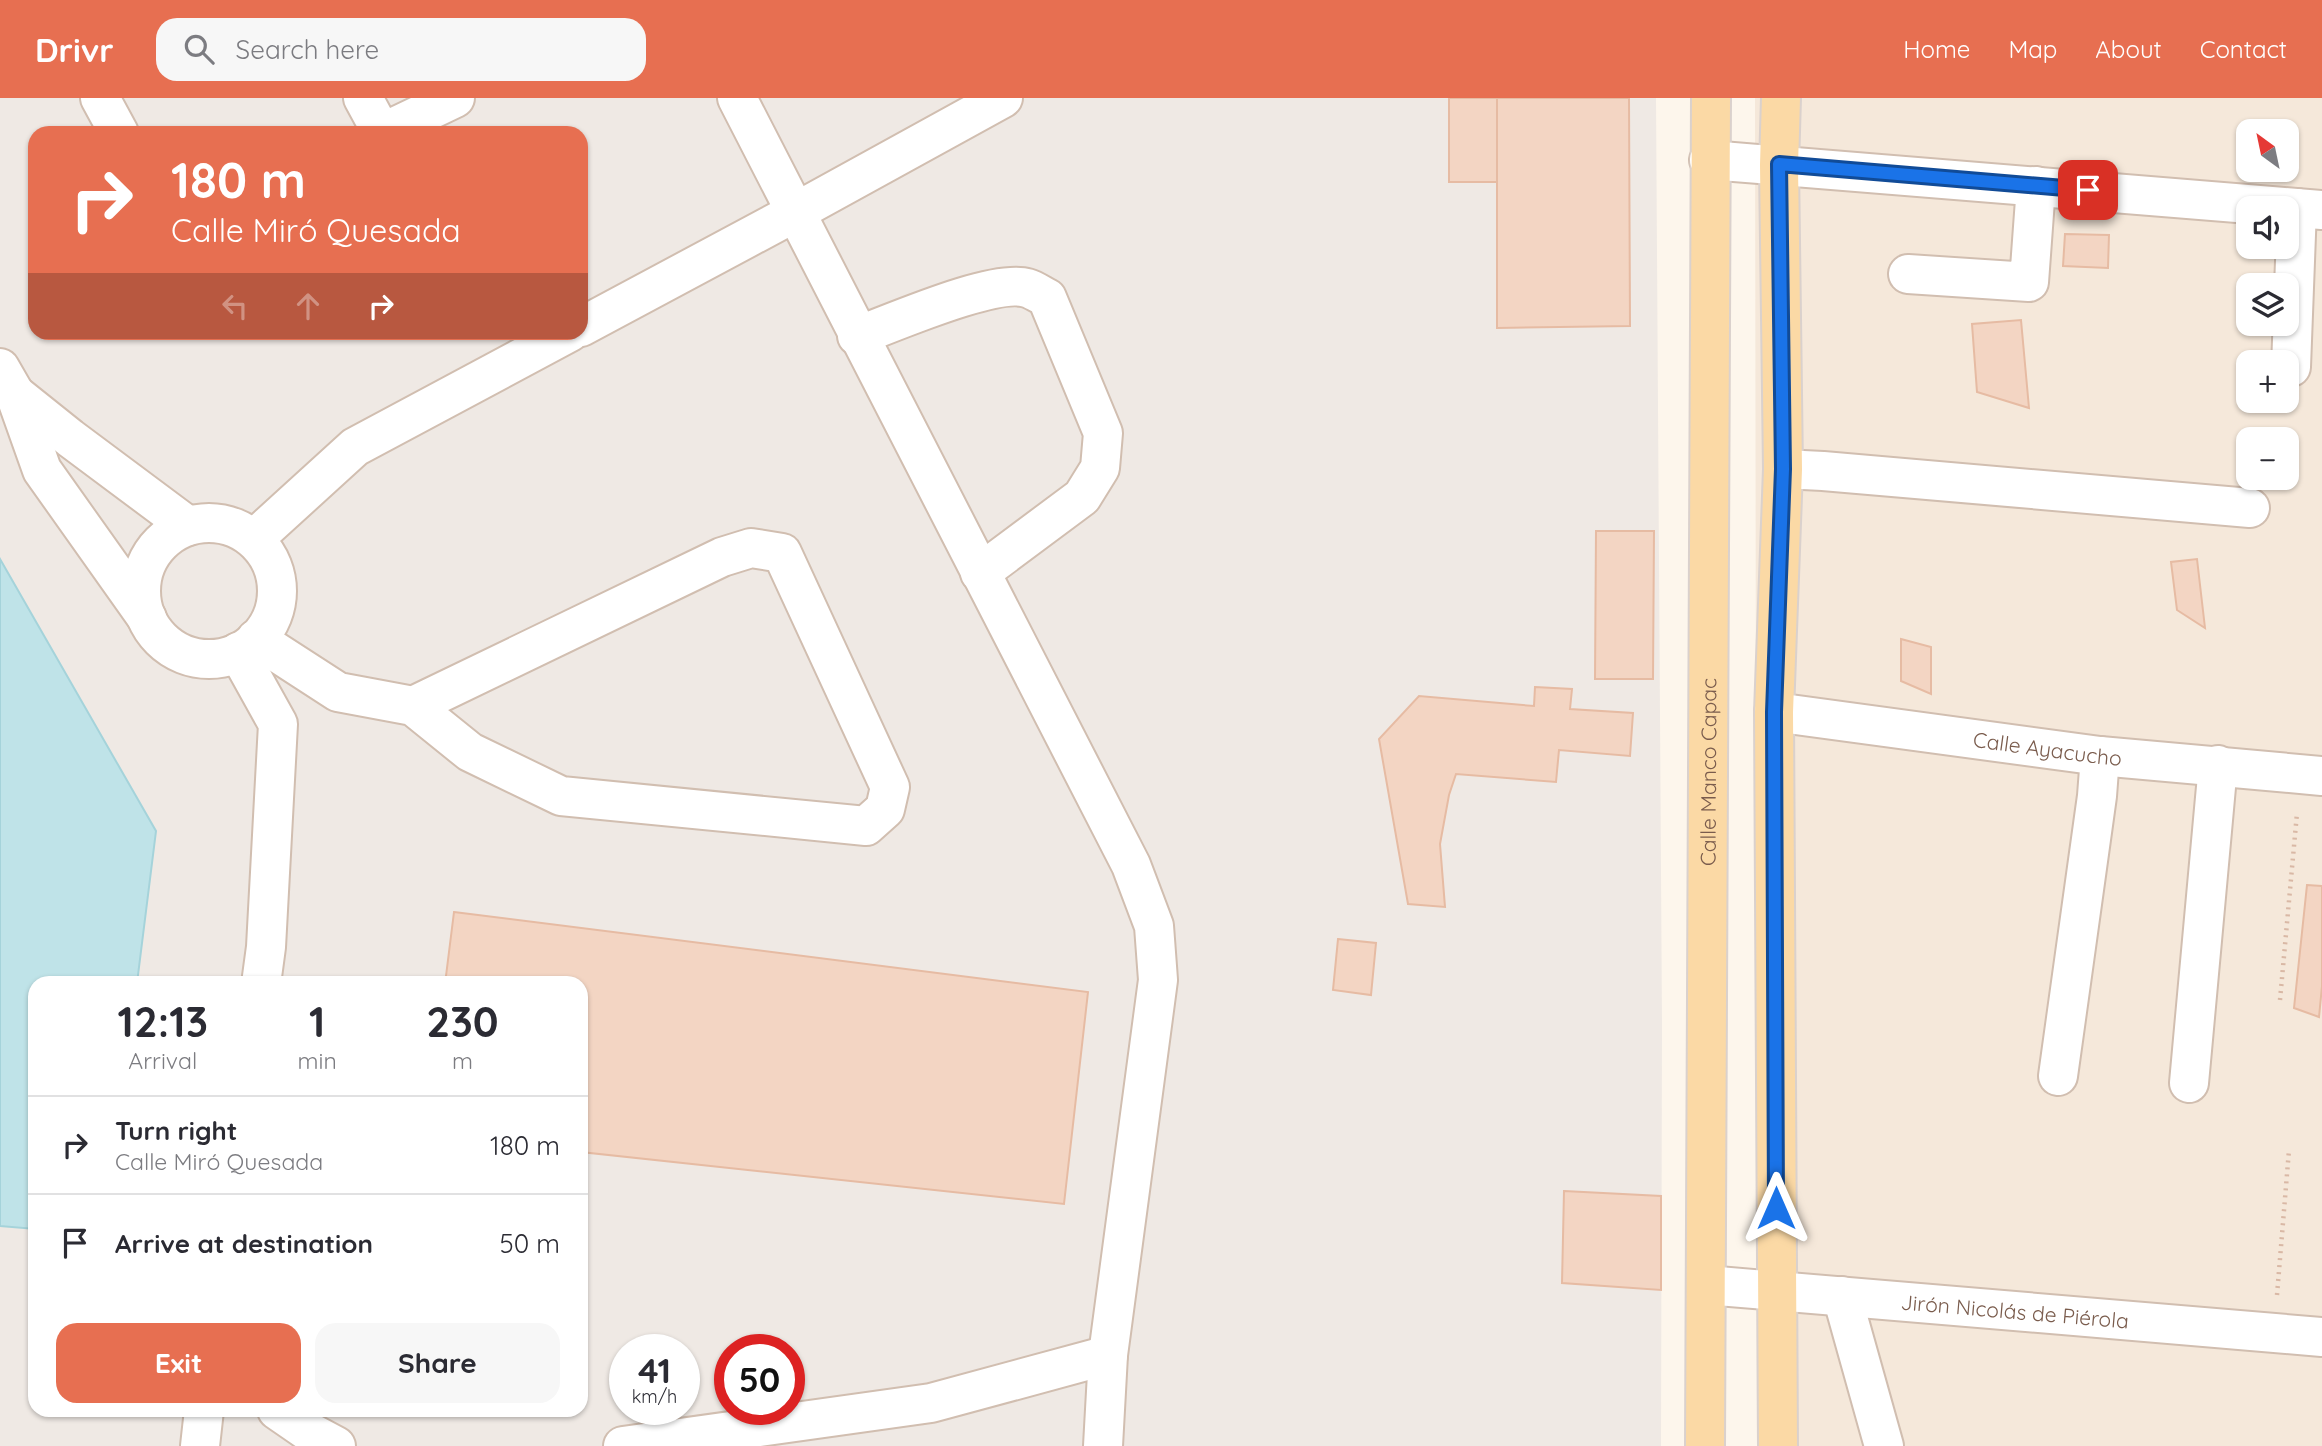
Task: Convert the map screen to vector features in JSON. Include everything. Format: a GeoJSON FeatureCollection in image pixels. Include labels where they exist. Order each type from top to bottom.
{"type":"FeatureCollection","features":[{"type":"Feature","properties":{"kind":"main road","name":"Calle Manco Capac"},"geometry":{"type":"LineString","coordinates":[[1705,1446],[1711,98]]}},
{"type":"Feature","properties":{"kind":"main road"},"geometry":{"type":"LineString","coordinates":[[1778,1446],[1774,712],[1783,469],[1779,164],[1781,98]]}},
{"type":"Feature","properties":{"kind":"street"},"geometry":{"type":"LineString","coordinates":[[100,98],[115,126]]}},
{"type":"Feature","properties":{"kind":"street"},"geometry":{"type":"LineString","coordinates":[[363,98],[378,126]]}},
{"type":"Feature","properties":{"kind":"street"},"geometry":{"type":"LineString","coordinates":[[397,126],[455,98]]}},
{"type":"Feature","properties":{"kind":"street"},"geometry":{"type":"LineString","coordinates":[[737,98],[1131,865],[1154,926],[1158,980],[1108,1355],[1103,1446]]}},
{"type":"Feature","properties":{"kind":"street"},"geometry":{"type":"LineString","coordinates":[[588,323],[1003,98]]}},
{"type":"Feature","properties":{"kind":"street"},"geometry":{"type":"LineString","coordinates":[[1709,160],[2309,209],[2293,350]]}},
{"type":"Feature","properties":{"kind":"street"},"geometry":{"type":"LineString","coordinates":[[1908,274],[2029,282],[2036,186]]}},
{"type":"Feature","properties":{"kind":"street"},"geometry":{"type":"LineString","coordinates":[[857,336],[981,291],[1006,287],[1027,288],[1047,298],[1103,433],[1100,468],[1082,497],[980,573]]}},
{"type":"Feature","properties":{"kind":"street"},"geometry":{"type":"LineString","coordinates":[[254,539],[355,447],[555,340]]}},
{"type":"Feature","properties":{"kind":"street"},"geometry":{"type":"LineString","coordinates":[[5,388],[188,526]]}},
{"type":"Feature","properties":{"kind":"street"},"geometry":{"type":"LineString","coordinates":[[5,388],[42,470],[158,636],[175,650],[195,657],[217,658],[247,646],[270,621],[277,600],[276,577],[268,556],[254,539],[234,527],[211,523],[188,526],[168,537],[152,553],[143,574],[141,596],[146,618]]}},
{"type":"Feature","properties":{"kind":"street"},"geometry":{"type":"LineString","coordinates":[[1783,469],[2250,508]]}},
{"type":"Feature","properties":{"kind":"street"},"geometry":{"type":"LineString","coordinates":[[247,646],[338,692],[413,706],[470,752],[561,796],[866,826],[885,810],[890,787],[782,553],[751,548],[722,557],[413,706]]}},
{"type":"Feature","properties":{"kind":"street"},"geometry":{"type":"LineString","coordinates":[[247,646],[278,724],[262,976]]}},
{"type":"Feature","properties":{"kind":"street","name":"Calle Ayacucho"},"geometry":{"type":"LineString","coordinates":[[1774,712],[2100,755],[2311,775]]}},
{"type":"Feature","properties":{"kind":"street"},"geometry":{"type":"LineString","coordinates":[[2058,1076],[2097,796],[2100,755]]}},
{"type":"Feature","properties":{"kind":"street"},"geometry":{"type":"LineString","coordinates":[[2189,1083],[2218,765]]}},
{"type":"Feature","properties":{"kind":"street","name":"Jirón Nicolás de Piérola"},"geometry":{"type":"LineString","coordinates":[[1706,1285],[2322,1337]]}},
{"type":"Feature","properties":{"kind":"street"},"geometry":{"type":"LineString","coordinates":[[1842,1296],[1884,1446]]}},
{"type":"Feature","properties":{"kind":"street"},"geometry":{"type":"LineString","coordinates":[[623,1446],[930,1403],[1108,1355]]}},
{"type":"Feature","properties":{"kind":"street"},"geometry":{"type":"LineString","coordinates":[[200,1446],[203,1417]]}},
{"type":"Feature","properties":{"kind":"street"},"geometry":{"type":"LineString","coordinates":[[287,1417],[336,1446]]}},
{"type":"Feature","properties":{"kind":"path"},"geometry":{"type":"LineString","coordinates":[[2280,1000],[2311,775]]}},
{"type":"Feature","properties":{"kind":"path"},"geometry":{"type":"LineString","coordinates":[[2274,1332],[2289,1150]]}},
{"type":"Feature","properties":{"kind":"shaded area"},"geometry":{"type":"Polygon","coordinates":[[[0,98],[1656,98],[1662,1025],[1661,1446],[0,1446],[0,1226],[28,1228],[28,1417],[588,1417],[588,976],[138,976],[156,831],[0,559],[0,98]]]}},
{"type":"Feature","properties":{"kind":"shaded area"},"geometry":{"type":"Polygon","coordinates":[[[1755,98],[2322,98],[2322,1446],[1757,1446],[1755,98]]]}},
{"type":"Feature","properties":{"kind":"water"},"geometry":{"type":"Polygon","coordinates":[[[0,559],[156,831],[138,976],[28,976],[28,1228],[0,1226],[0,559]]]}},
{"type":"Feature","properties":{"kind":"building"},"geometry":{"type":"Polygon","coordinates":[[[1449,98],[1497,98],[1497,182],[1449,182],[1449,98]]]}},
{"type":"Feature","properties":{"kind":"building"},"geometry":{"type":"Polygon","coordinates":[[[1497,98],[1629,98],[1630,326],[1497,328],[1497,98]]]}},
{"type":"Feature","properties":{"kind":"building"},"geometry":{"type":"Polygon","coordinates":[[[2065,234],[2109,235],[2108,268],[2063,266],[2065,234]]]}},
{"type":"Feature","properties":{"kind":"building"},"geometry":{"type":"Polygon","coordinates":[[[2021,320],[2029,408],[1977,392],[1972,324],[2021,320]]]}},
{"type":"Feature","properties":{"kind":"building"},"geometry":{"type":"Polygon","coordinates":[[[1596,531],[1654,531],[1653,679],[1595,679],[1596,531]]]}},
{"type":"Feature","properties":{"kind":"building"},"geometry":{"type":"Polygon","coordinates":[[[2197,559],[2205,628],[2177,610],[2171,562],[2197,559]]]}},
{"type":"Feature","properties":{"kind":"building"},"geometry":{"type":"Polygon","coordinates":[[[1901,639],[1931,647],[1931,694],[1901,681],[1901,639]]]}},
{"type":"Feature","properties":{"kind":"building"},"geometry":{"type":"Polygon","coordinates":[[[1535,687],[1572,689],[1570,709],[1633,713],[1630,756],[1559,750],[1556,782],[1456,774],[1449,795],[1440,844],[1445,907],[1408,904],[1379,739],[1419,696],[1534,706],[1535,687]]]}},
{"type":"Feature","properties":{"kind":"building"},"geometry":{"type":"Polygon","coordinates":[[[2307,885],[2322,886],[2322,986],[2319,1017],[2294,1008],[2307,885]]]}},
{"type":"Feature","properties":{"kind":"building"},"geometry":{"type":"Polygon","coordinates":[[[454,912],[1088,992],[1064,1204],[588,1153],[588,976],[446,976],[454,912]]]}},
{"type":"Feature","properties":{"kind":"building"},"geometry":{"type":"Polygon","coordinates":[[[1338,939],[1376,943],[1371,995],[1333,990],[1338,939]]]}},
{"type":"Feature","properties":{"kind":"building"},"geometry":{"type":"Polygon","coordinates":[[[1564,1191],[1661,1196],[1661,1290],[1562,1283],[1564,1191]]]}},
{"type":"Feature","properties":{"kind":"route"},"geometry":{"type":"LineString","coordinates":[[1776,1208],[1774,712],[1783,469],[1779,164],[2088,190]]}}]}
